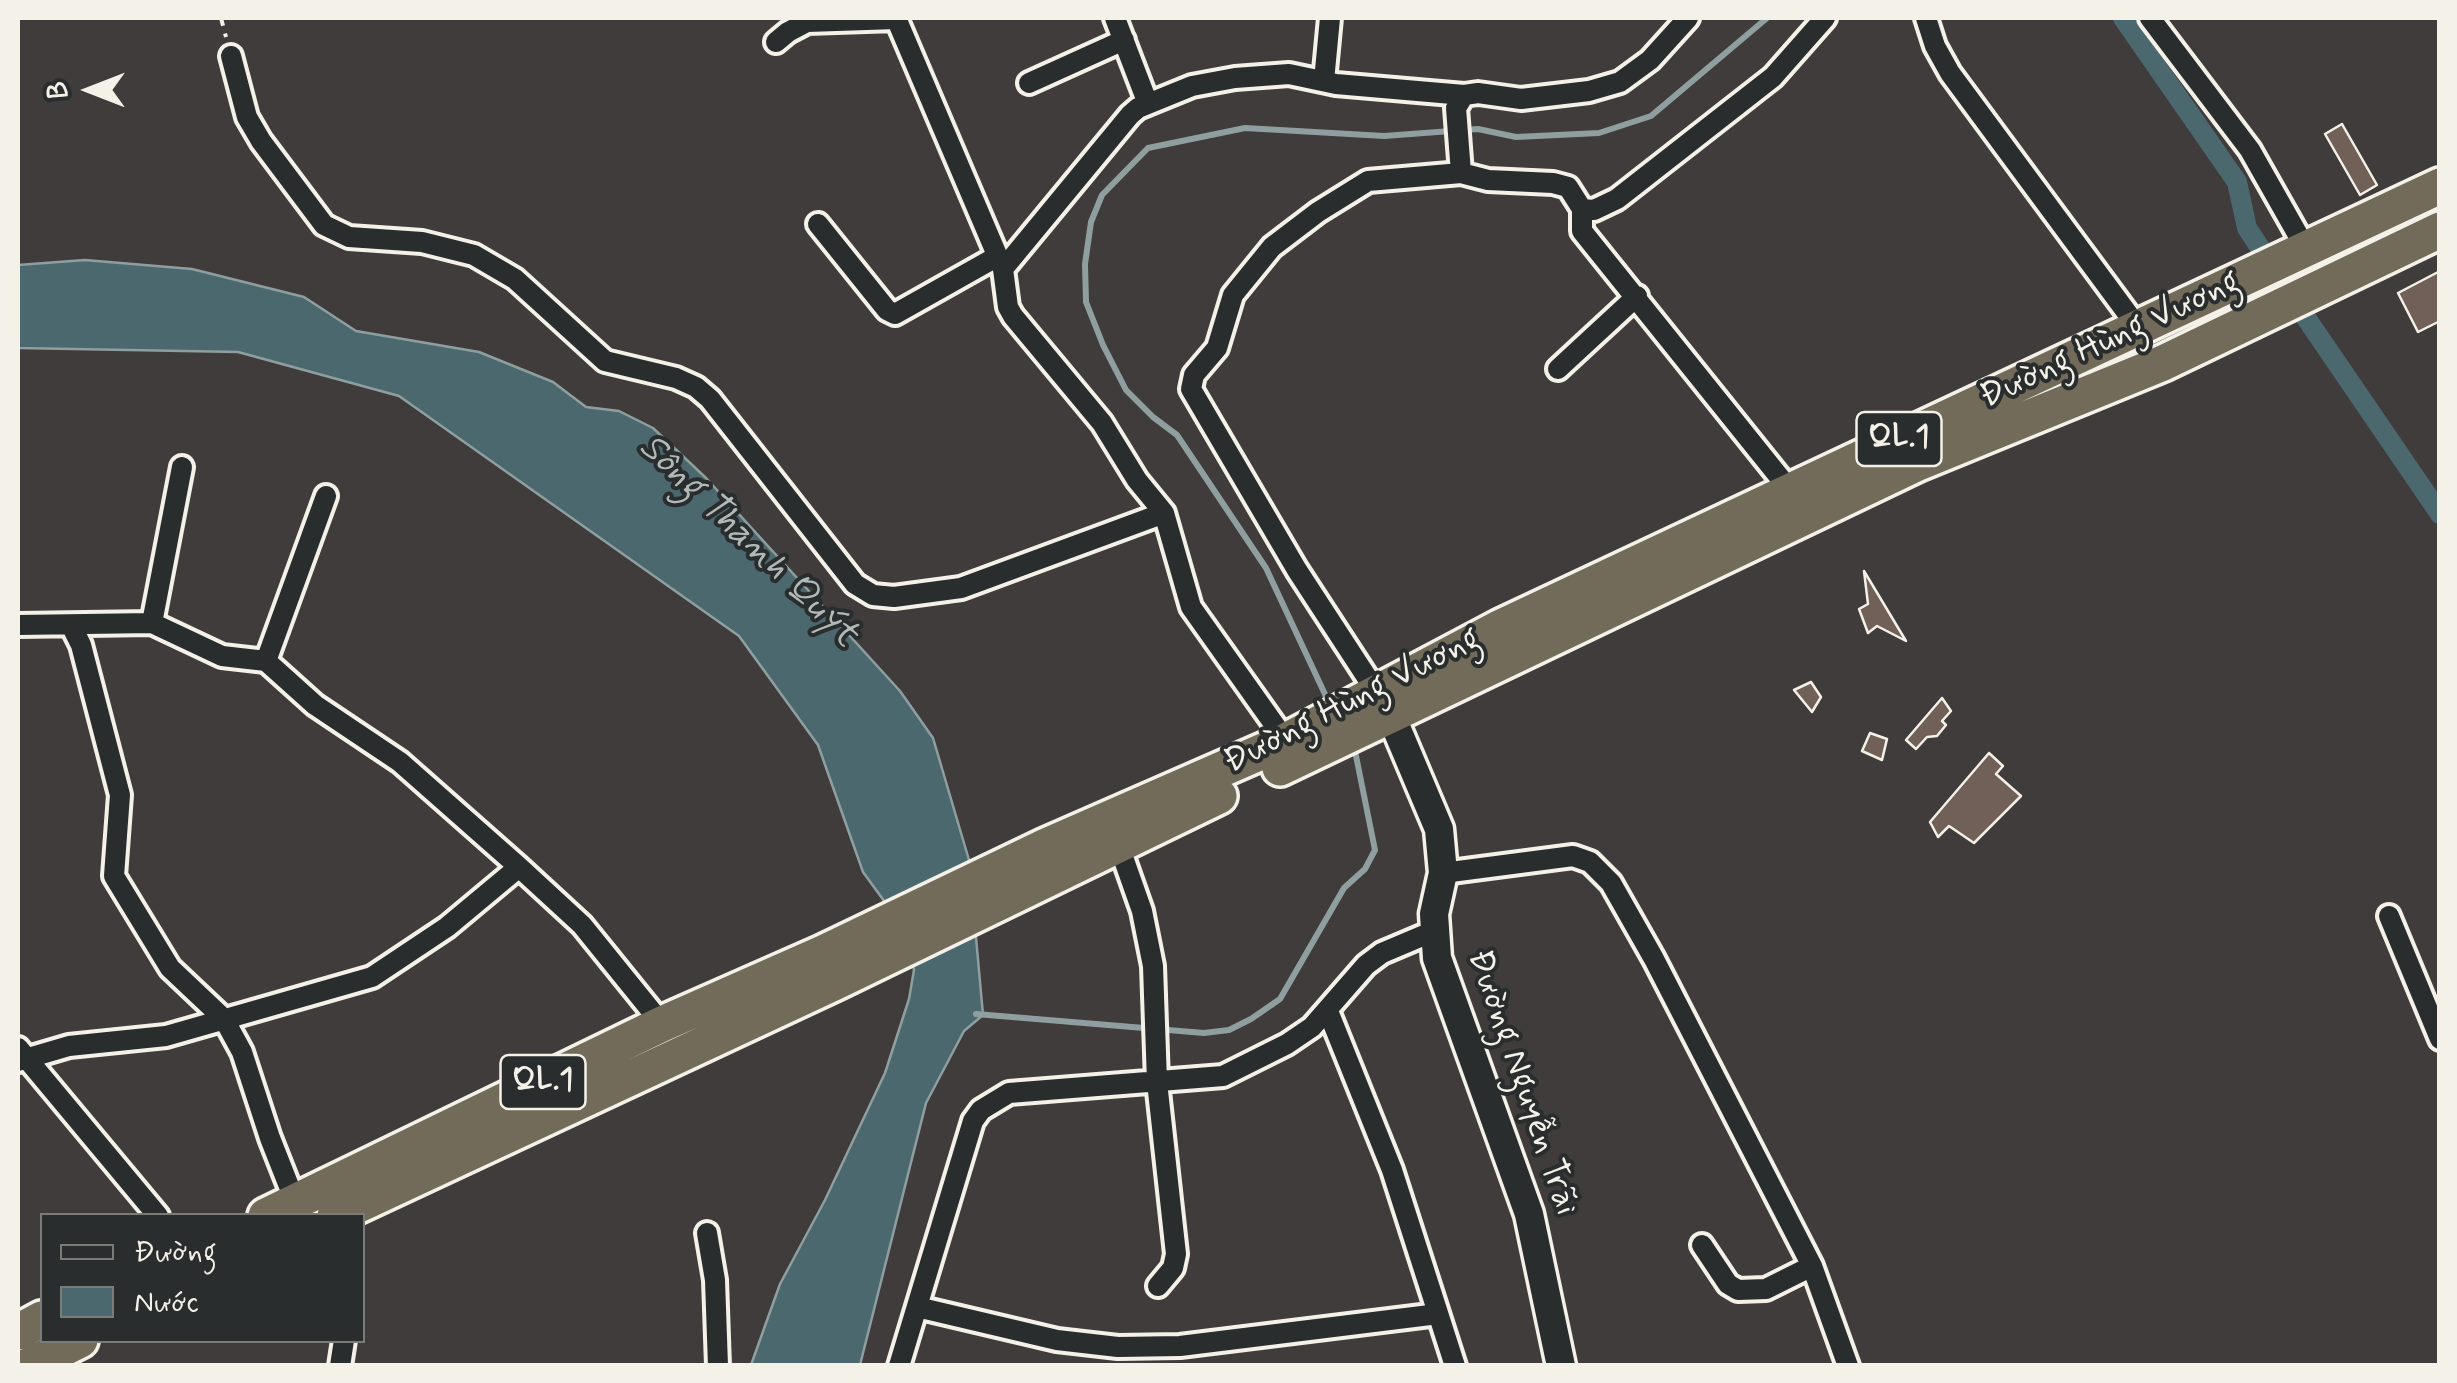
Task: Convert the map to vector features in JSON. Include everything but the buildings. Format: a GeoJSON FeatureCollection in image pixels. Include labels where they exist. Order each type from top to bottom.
{"type":"FeatureCollection","features":[{"type":"Feature","properties":{"kind":"highway","name":"Đường Hùng Vương"},"geometry":{"type":"LineString","coordinates":[[1052,860],[1118,843],[1376,701],[1501,627],[2440,186]]}},
{"type":"Feature","properties":{"kind":"highway","name":"Đường Hùng Vương"},"geometry":{"type":"LineString","coordinates":[[1376,701],[1918,463],[2163,363],[2440,230]]}},
{"type":"Feature","properties":{"kind":"highway","name":"Đường Hùng Vương"},"geometry":{"type":"LineString","coordinates":[[309,1209],[830,968],[1306,740]]}},
{"type":"Feature","properties":{"kind":"highway","name":"Đường Hùng Vương"},"geometry":{"type":"LineString","coordinates":[[309,1209],[662,1024],[830,968]]}},
{"type":"Feature","properties":{"kind":"highway"},"geometry":{"type":"LineString","coordinates":[[18,1332],[40,1320]]}},
{"type":"Feature","properties":{"kind":"highway"},"geometry":{"type":"LineString","coordinates":[[28,1366],[74,1343]]}},
{"type":"Feature","properties":{"kind":"street"},"geometry":{"type":"LineString","coordinates":[[776,42],[806,22],[896,18],[1000,262],[1013,316],[1102,422],[1164,514],[1191,607],[1306,740]]}},
{"type":"Feature","properties":{"kind":"street"},"geometry":{"type":"LineString","coordinates":[[1115,18],[1148,104]]}},
{"type":"Feature","properties":{"kind":"street"},"geometry":{"type":"LineString","coordinates":[[1324,82],[1330,18]]}},
{"type":"Feature","properties":{"kind":"street"},"geometry":{"type":"LineString","coordinates":[[818,224],[887,310],[895,314],[1000,262],[1130,115],[1192,86],[1289,74],[1324,82],[1464,96],[1478,93],[1522,99],[1589,91],[1620,82],[1650,60],[1688,18]]}},
{"type":"Feature","properties":{"kind":"street"},"geometry":{"type":"LineString","coordinates":[[1582,209],[1594,210],[1617,199],[1773,77],[1825,18]]}},
{"type":"Feature","properties":{"kind":"street"},"geometry":{"type":"LineString","coordinates":[[1926,18],[1950,73],[2140,330]]}},
{"type":"Feature","properties":{"kind":"street"},"geometry":{"type":"LineString","coordinates":[[2150,18],[2250,150],[2306,249]]}},
{"type":"Feature","properties":{"kind":"street"},"geometry":{"type":"LineString","coordinates":[[1029,83],[1124,40]]}},
{"type":"Feature","properties":{"kind":"street"},"geometry":{"type":"LineString","coordinates":[[231,56],[247,117],[324,226],[349,237],[422,242],[474,255],[515,278],[604,361],[676,378],[696,387],[710,399],[854,584],[873,594],[906,596],[961,588],[1164,514]]}},
{"type":"Feature","properties":{"kind":"street"},"geometry":{"type":"LineString","coordinates":[[1461,173],[1456,108],[1464,96]]}},
{"type":"Feature","properties":{"kind":"street"},"geometry":{"type":"LineString","coordinates":[[1376,701],[1190,384],[1217,348],[1233,295],[1272,248],[1368,181],[1461,173],[1488,180],[1562,184],[1573,192],[1582,209],[1582,231],[1788,489]]}},
{"type":"Feature","properties":{"kind":"street"},"geometry":{"type":"LineString","coordinates":[[1558,369],[1637,296]]}},
{"type":"Feature","properties":{"kind":"street"},"geometry":{"type":"LineString","coordinates":[[152,624],[182,467]]}},
{"type":"Feature","properties":{"kind":"street"},"geometry":{"type":"LineString","coordinates":[[266,661],[326,496]]}},
{"type":"Feature","properties":{"kind":"street"},"geometry":{"type":"LineString","coordinates":[[18,625],[152,624],[222,656],[266,661],[315,705],[400,762],[519,867],[582,926],[662,1024]]}},
{"type":"Feature","properties":{"kind":"street"},"geometry":{"type":"LineString","coordinates":[[71,625],[81,645],[120,794],[114,876],[170,968],[224,1019],[309,1209]]}},
{"type":"Feature","properties":{"kind":"street","name":"Đường Nguyễn Trãi"},"geometry":{"type":"LineString","coordinates":[[1376,701],[1439,830],[1443,873],[1434,914],[1437,958],[1529,1214],[1561,1366]]}},
{"type":"Feature","properties":{"kind":"street"},"geometry":{"type":"LineString","coordinates":[[1118,843],[1148,936],[1155,1007],[1157,1082],[1176,1254],[1172,1268],[1158,1286]]}},
{"type":"Feature","properties":{"kind":"street"},"geometry":{"type":"LineString","coordinates":[[1443,873],[1573,856],[1590,862],[1611,883],[1812,1266],[1848,1366]]}},
{"type":"Feature","properties":{"kind":"street"},"geometry":{"type":"LineString","coordinates":[[155,1213],[20,1056],[70,1046],[166,1036],[372,977],[447,928],[519,867]]}},
{"type":"Feature","properties":{"kind":"street"},"geometry":{"type":"LineString","coordinates":[[2389,916],[2440,1038]]}},
{"type":"Feature","properties":{"kind":"street"},"geometry":{"type":"LineString","coordinates":[[899,1366],[973,1121],[981,1110],[1009,1093],[1223,1076],[1312,1027],[1366,965],[1406,941],[1434,930]]}},
{"type":"Feature","properties":{"kind":"street"},"geometry":{"type":"LineString","coordinates":[[1328,1011],[1392,1170],[1455,1366]]}},
{"type":"Feature","properties":{"kind":"street"},"geometry":{"type":"LineString","coordinates":[[707,1233],[715,1280],[718,1366]]}},
{"type":"Feature","properties":{"kind":"street"},"geometry":{"type":"LineString","coordinates":[[1702,1245],[1728,1284],[1748,1292],[1766,1289],[1812,1266]]}},
{"type":"Feature","properties":{"kind":"street"},"geometry":{"type":"LineString","coordinates":[[917,1307],[1057,1340],[1118,1347],[1180,1346],[1438,1314]]}},
{"type":"Feature","properties":{"kind":"water","name":"Sông Thanh Quýt"},"geometry":{"type":"Polygon","coordinates":[[[85,260],[192,269],[304,297],[356,331],[479,352],[553,382],[586,407],[619,411],[653,428],[706,478],[900,691],[933,738],[969,860],[983,1015],[964,1031],[926,1103],[860,1365],[751,1365],[780,1284],[885,1073],[909,999],[914,970],[903,927],[863,872],[818,745],[739,636],[399,396],[238,352],[18,348],[18,265],[85,260]]]}},
{"type":"Feature","properties":{"kind":"waterway"},"geometry":{"type":"LineString","coordinates":[[1330,705],[1266,568],[1177,435],[1126,390],[1103,345],[1086,302],[1085,264],[1091,222],[1102,195],[1148,148],[1245,128],[1384,136],[1478,129],[1516,137],[1599,133],[1651,116],[1767,18]]}},
{"type":"Feature","properties":{"kind":"waterway"},"geometry":{"type":"LineString","coordinates":[[2123,18],[2237,182],[2247,228],[2268,260]]}},
{"type":"Feature","properties":{"kind":"waterway"},"geometry":{"type":"LineString","coordinates":[[2300,309],[2440,514]]}},
{"type":"Feature","properties":{"kind":"waterway"},"geometry":{"type":"LineString","coordinates":[[976,1014],[1204,1033],[1229,1030],[1280,999],[1344,888],[1365,869],[1375,850],[1354,746]]}}]}
